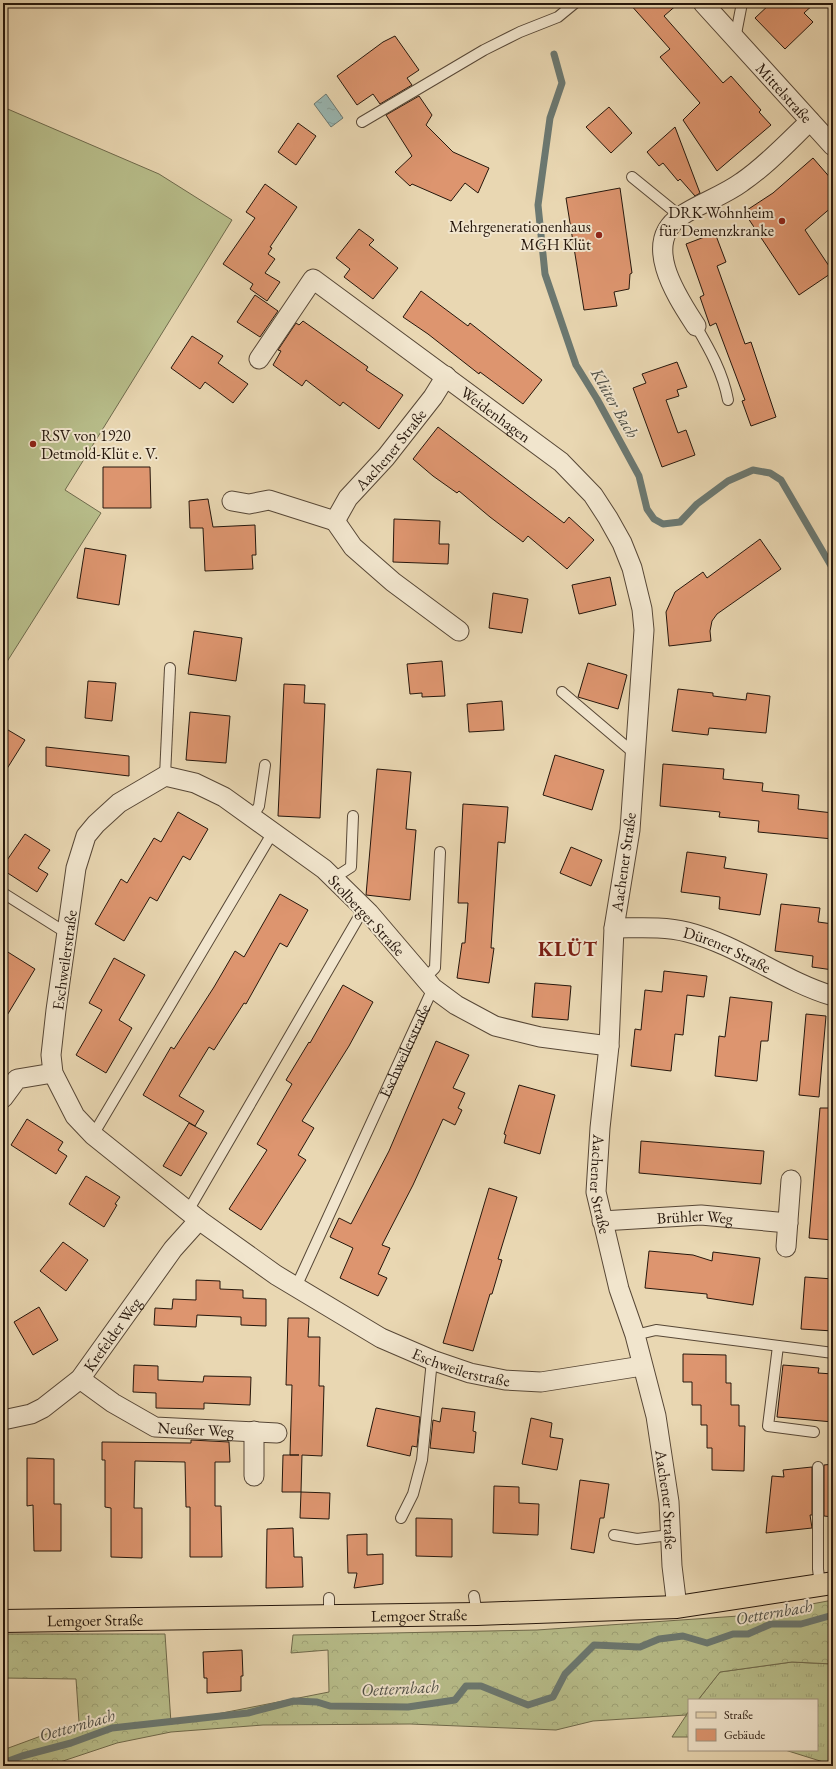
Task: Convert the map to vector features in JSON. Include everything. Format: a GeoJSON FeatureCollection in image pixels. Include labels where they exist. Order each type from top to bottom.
{"type":"FeatureCollection","features":[{"type":"Feature","properties":{"kind":"main road","name":"Lemgoer Straße"},"geometry":{"type":"LineString","coordinates":[[3,1621],[329,1607],[476,1605],[677,1607],[826,1584]]}},
{"type":"Feature","properties":{"kind":"street","name":"Mittelstraße"},"geometry":{"type":"LineString","coordinates":[[704,3],[833,146]]}},
{"type":"Feature","properties":{"kind":"street"},"geometry":{"type":"LineString","coordinates":[[696,326],[674,291],[667,274],[663,257],[665,238],[670,228],[680,216],[742,183],[768,161],[810,121]]}},
{"type":"Feature","properties":{"kind":"street","name":"Weidenhagen"},"geometry":{"type":"LineString","coordinates":[[259,359],[313,279],[561,462],[593,496],[608,518],[622,543],[632,568],[642,609],[644,630],[641,681]]}},
{"type":"Feature","properties":{"kind":"street","name":"Aachener Straße"},"geometry":{"type":"LineString","coordinates":[[335,521],[348,498],[386,457],[446,376]]}},
{"type":"Feature","properties":{"kind":"street"},"geometry":{"type":"LineString","coordinates":[[232,500],[250,504],[269,500],[335,521],[353,547],[393,582],[459,631]]}},
{"type":"Feature","properties":{"kind":"street","name":"Aachener Straße"},"geometry":{"type":"LineString","coordinates":[[641,681],[630,830],[614,928],[610,1046],[600,1128],[596,1192],[619,1289],[635,1335],[656,1416],[669,1502],[670,1535],[677,1607]]}},
{"type":"Feature","properties":{"kind":"street","name":"Eschweilerstraße"},"geometry":{"type":"LineString","coordinates":[[166,776],[119,803],[96,824],[86,836],[76,868],[51,1055],[53,1072],[75,1116],[93,1135],[194,1215],[296,1287],[381,1338],[432,1360],[470,1373],[498,1379],[541,1382],[642,1366]]}},
{"type":"Feature","properties":{"kind":"street","name":"Stolberger Straße"},"geometry":{"type":"LineString","coordinates":[[166,776],[195,783],[224,797],[324,869],[364,908],[429,983],[456,1005],[495,1026],[540,1037],[610,1046]]}},
{"type":"Feature","properties":{"kind":"street","name":"Dürener Straße"},"geometry":{"type":"LineString","coordinates":[[614,928],[655,928],[687,932],[718,943],[769,966],[816,991],[833,996]]}},
{"type":"Feature","properties":{"kind":"street"},"geometry":{"type":"LineString","coordinates":[[3,1098],[17,1079],[53,1072]]}},
{"type":"Feature","properties":{"kind":"street"},"geometry":{"type":"LineString","coordinates":[[786,1247],[791,1180]]}},
{"type":"Feature","properties":{"kind":"street","name":"Krefelder Weg"},"geometry":{"type":"LineString","coordinates":[[3,1420],[31,1414],[43,1408],[62,1395],[80,1378],[173,1249],[194,1215]]}},
{"type":"Feature","properties":{"kind":"street","name":"Brühler Weg"},"geometry":{"type":"LineString","coordinates":[[602,1221],[701,1215],[788,1223]]}},
{"type":"Feature","properties":{"kind":"street","name":"Neußer Weg"},"geometry":{"type":"LineString","coordinates":[[80,1378],[113,1403],[155,1427],[277,1433]]}},
{"type":"Feature","properties":{"kind":"street","name":"Neußer Weg"},"geometry":{"type":"LineString","coordinates":[[254,1431],[254,1476]]}},
{"type":"Feature","properties":{"kind":"lane"},"geometry":{"type":"LineString","coordinates":[[362,122],[484,50],[520,32],[558,17],[575,3]]}},
{"type":"Feature","properties":{"kind":"lane"},"geometry":{"type":"LineString","coordinates":[[735,39],[742,3]]}},
{"type":"Feature","properties":{"kind":"lane"},"geometry":{"type":"LineString","coordinates":[[632,177],[680,216]]}},
{"type":"Feature","properties":{"kind":"lane"},"geometry":{"type":"LineString","coordinates":[[696,326],[712,352],[725,386],[728,400]]}},
{"type":"Feature","properties":{"kind":"lane"},"geometry":{"type":"LineString","coordinates":[[166,776],[170,668]]}},
{"type":"Feature","properties":{"kind":"lane"},"geometry":{"type":"LineString","coordinates":[[562,692],[635,754]]}},
{"type":"Feature","properties":{"kind":"lane"},"geometry":{"type":"LineString","coordinates":[[252,817],[259,806],[265,765]]}},
{"type":"Feature","properties":{"kind":"lane"},"geometry":{"type":"LineString","coordinates":[[334,878],[351,867],[353,816]]}},
{"type":"Feature","properties":{"kind":"lane"},"geometry":{"type":"LineString","coordinates":[[93,1135],[274,832]]}},
{"type":"Feature","properties":{"kind":"lane","name":"Eschweilerstraße"},"geometry":{"type":"LineString","coordinates":[[296,1287],[435,968],[440,852]]}},
{"type":"Feature","properties":{"kind":"lane"},"geometry":{"type":"LineString","coordinates":[[3,893],[68,934]]}},
{"type":"Feature","properties":{"kind":"lane"},"geometry":{"type":"LineString","coordinates":[[194,1215],[364,908]]}},
{"type":"Feature","properties":{"kind":"lane"},"geometry":{"type":"LineString","coordinates":[[635,1335],[656,1330],[833,1353]]}},
{"type":"Feature","properties":{"kind":"lane"},"geometry":{"type":"LineString","coordinates":[[778,1346],[768,1426],[814,1432]]}},
{"type":"Feature","properties":{"kind":"lane"},"geometry":{"type":"LineString","coordinates":[[401,1518],[413,1494],[422,1460],[432,1360]]}},
{"type":"Feature","properties":{"kind":"lane"},"geometry":{"type":"LineString","coordinates":[[818,1467],[818,1569],[826,1584]]}},
{"type":"Feature","properties":{"kind":"lane"},"geometry":{"type":"LineString","coordinates":[[614,1535],[637,1539],[670,1535]]}},
{"type":"Feature","properties":{"kind":"green space"},"geometry":{"type":"Polygon","coordinates":[[[3,107],[159,174],[232,220],[65,490],[101,513],[3,668],[3,107]]]}},
{"type":"Feature","properties":{"kind":"green space"},"geometry":{"type":"Polygon","coordinates":[[[833,1600],[833,1664],[792,1662],[720,1672],[699,1699],[688,1699],[688,1712],[686,1715],[593,1721],[556,1730],[410,1724],[263,1725],[171,1732],[117,1743],[48,1766],[3,1766],[3,1750],[79,1722],[76,1679],[3,1678],[3,1634],[165,1634],[171,1723],[329,1692],[328,1650],[291,1653],[293,1635],[537,1630],[753,1615],[833,1600]]]}},
{"type":"Feature","properties":{"kind":"green space"},"geometry":{"type":"Polygon","coordinates":[[[792,1662],[833,1664],[833,1765],[788,1751],[818,1751],[818,1699],[699,1699],[720,1672],[792,1662]]]}},
{"type":"Feature","properties":{"kind":"green space"},"geometry":{"type":"Polygon","coordinates":[[[688,1713],[688,1737],[672,1737],[688,1713]]]}},
{"type":"Feature","properties":{"kind":"water"},"geometry":{"type":"Polygon","coordinates":[[[326,94],[343,118],[331,127],[314,104],[326,94]]]}},
{"type":"Feature","properties":{"kind":"building"},"geometry":{"type":"Polygon","coordinates":[[[629,3],[679,3],[664,16],[723,83],[731,76],[761,110],[759,112],[771,125],[717,171],[683,120],[700,103],[660,57],[670,49],[629,3]]]}},
{"type":"Feature","properties":{"kind":"building"},"geometry":{"type":"Polygon","coordinates":[[[771,3],[815,3],[804,13],[813,22],[785,49],[755,18],[771,3]]]}},
{"type":"Feature","properties":{"kind":"building"},"geometry":{"type":"Polygon","coordinates":[[[395,36],[419,70],[407,78],[412,85],[380,104],[373,94],[357,105],[337,76],[383,42],[395,36]]]}},
{"type":"Feature","properties":{"kind":"building"},"geometry":{"type":"Polygon","coordinates":[[[419,96],[432,115],[426,125],[453,152],[489,168],[478,193],[465,183],[451,201],[412,184],[410,186],[395,172],[412,156],[386,115],[419,96]]]}},
{"type":"Feature","properties":{"kind":"building"},"geometry":{"type":"Polygon","coordinates":[[[609,107],[632,133],[611,153],[586,127],[609,107]]]}},
{"type":"Feature","properties":{"kind":"building"},"geometry":{"type":"Polygon","coordinates":[[[298,123],[316,136],[296,165],[278,152],[298,123]]]}},
{"type":"Feature","properties":{"kind":"building"},"geometry":{"type":"Polygon","coordinates":[[[675,127],[700,193],[695,196],[680,179],[678,181],[663,163],[659,166],[647,152],[675,127]]]}},
{"type":"Feature","properties":{"kind":"building","name":"DRK Wohnheim für Demenzkranke"},"geometry":{"type":"Polygon","coordinates":[[[813,158],[833,181],[833,206],[805,230],[833,272],[799,295],[744,212],[773,193],[813,158]]]}},
{"type":"Feature","properties":{"kind":"building"},"geometry":{"type":"Polygon","coordinates":[[[265,184],[297,207],[270,247],[272,248],[268,254],[275,259],[265,273],[280,282],[267,301],[250,289],[253,284],[223,264],[255,218],[246,212],[265,184]]]}},
{"type":"Feature","properties":{"kind":"building","name":"Mehrgenerationenhaus MGH Klüt"},"geometry":{"type":"Polygon","coordinates":[[[620,188],[632,273],[630,274],[629,289],[614,292],[617,306],[584,310],[566,198],[620,188]]]}},
{"type":"Feature","properties":{"kind":"building"},"geometry":{"type":"Polygon","coordinates":[[[359,229],[374,240],[369,245],[398,268],[373,299],[344,277],[350,269],[336,258],[359,229]]]}},
{"type":"Feature","properties":{"kind":"building"},"geometry":{"type":"Polygon","coordinates":[[[715,233],[726,262],[717,266],[745,344],[751,342],[776,417],[751,426],[742,401],[745,400],[716,323],[710,326],[700,297],[704,295],[686,244],[715,233]]]}},
{"type":"Feature","properties":{"kind":"building"},"geometry":{"type":"Polygon","coordinates":[[[421,291],[468,326],[470,323],[542,380],[523,404],[480,372],[479,374],[428,334],[403,317],[421,291]]]}},
{"type":"Feature","properties":{"kind":"building"},"geometry":{"type":"Polygon","coordinates":[[[255,295],[278,311],[260,337],[237,322],[255,295]]]}},
{"type":"Feature","properties":{"kind":"building"},"geometry":{"type":"Polygon","coordinates":[[[303,321],[368,367],[366,370],[403,395],[379,429],[343,402],[340,406],[306,380],[302,386],[273,365],[281,351],[278,350],[296,323],[299,325],[303,321]]]}},
{"type":"Feature","properties":{"kind":"building"},"geometry":{"type":"Polygon","coordinates":[[[192,336],[223,356],[218,363],[248,384],[233,403],[205,382],[200,389],[171,368],[192,336]]]}},
{"type":"Feature","properties":{"kind":"building"},"geometry":{"type":"Polygon","coordinates":[[[677,362],[687,387],[677,390],[679,396],[666,400],[678,433],[686,430],[695,455],[662,467],[633,388],[646,383],[642,374],[677,362]]]}},
{"type":"Feature","properties":{"kind":"building"},"geometry":{"type":"Polygon","coordinates":[[[438,427],[564,523],[569,517],[594,540],[567,569],[528,536],[523,542],[459,491],[457,493],[433,476],[413,459],[438,427]]]}},
{"type":"Feature","properties":{"kind":"building"},"geometry":{"type":"Polygon","coordinates":[[[103,467],[150,467],[151,508],[103,508],[103,467]]]}},
{"type":"Feature","properties":{"kind":"building"},"geometry":{"type":"Polygon","coordinates":[[[208,499],[213,527],[255,525],[256,555],[252,555],[253,569],[205,571],[203,528],[190,528],[189,501],[208,499]]]}},
{"type":"Feature","properties":{"kind":"building"},"geometry":{"type":"Polygon","coordinates":[[[394,519],[440,521],[439,544],[449,544],[448,564],[393,562],[394,519]]]}},
{"type":"Feature","properties":{"kind":"building"},"geometry":{"type":"Polygon","coordinates":[[[760,539],[781,569],[717,614],[712,621],[710,631],[711,641],[669,646],[666,612],[675,592],[703,572],[707,578],[760,539]]]}},
{"type":"Feature","properties":{"kind":"building"},"geometry":{"type":"Polygon","coordinates":[[[85,548],[126,555],[119,605],[77,598],[85,548]]]}},
{"type":"Feature","properties":{"kind":"building"},"geometry":{"type":"Polygon","coordinates":[[[610,577],[616,605],[579,614],[572,585],[610,577]]]}},
{"type":"Feature","properties":{"kind":"building"},"geometry":{"type":"Polygon","coordinates":[[[493,593],[528,599],[522,633],[489,628],[493,593]]]}},
{"type":"Feature","properties":{"kind":"building"},"geometry":{"type":"Polygon","coordinates":[[[194,631],[242,638],[236,681],[188,674],[194,631]]]}},
{"type":"Feature","properties":{"kind":"building"},"geometry":{"type":"Polygon","coordinates":[[[442,661],[445,696],[422,697],[422,693],[410,694],[407,664],[442,661]]]}},
{"type":"Feature","properties":{"kind":"building"},"geometry":{"type":"Polygon","coordinates":[[[588,663],[627,675],[618,709],[578,697],[588,663]]]}},
{"type":"Feature","properties":{"kind":"building"},"geometry":{"type":"Polygon","coordinates":[[[88,681],[116,683],[112,721],[85,718],[88,681]]]}},
{"type":"Feature","properties":{"kind":"building"},"geometry":{"type":"Polygon","coordinates":[[[284,684],[305,685],[304,703],[325,704],[320,818],[278,816],[284,684]]]}},
{"type":"Feature","properties":{"kind":"building"},"geometry":{"type":"Polygon","coordinates":[[[678,689],[713,693],[713,696],[746,700],[747,693],[770,696],[766,733],[709,728],[708,735],[672,731],[678,689]]]}},
{"type":"Feature","properties":{"kind":"building"},"geometry":{"type":"Polygon","coordinates":[[[502,701],[504,730],[469,732],[467,704],[502,701]]]}},
{"type":"Feature","properties":{"kind":"building"},"geometry":{"type":"Polygon","coordinates":[[[190,712],[230,716],[226,763],[186,760],[190,712]]]}},
{"type":"Feature","properties":{"kind":"building"},"geometry":{"type":"Polygon","coordinates":[[[3,727],[25,740],[3,775],[3,727]]]}},
{"type":"Feature","properties":{"kind":"building"},"geometry":{"type":"Polygon","coordinates":[[[46,747],[129,756],[129,776],[46,766],[46,747]]]}},
{"type":"Feature","properties":{"kind":"building"},"geometry":{"type":"Polygon","coordinates":[[[555,755],[604,770],[592,810],[543,795],[555,755]]]}},
{"type":"Feature","properties":{"kind":"building"},"geometry":{"type":"Polygon","coordinates":[[[663,764],[724,769],[723,779],[763,783],[762,791],[799,795],[798,809],[833,813],[833,839],[758,832],[759,821],[719,817],[720,812],[660,806],[663,764]]]}},
{"type":"Feature","properties":{"kind":"building"},"geometry":{"type":"Polygon","coordinates":[[[377,769],[411,772],[406,829],[416,830],[410,900],[366,895],[377,769]]]}},
{"type":"Feature","properties":{"kind":"building"},"geometry":{"type":"Polygon","coordinates":[[[463,804],[508,807],[505,843],[498,842],[491,948],[494,948],[489,983],[457,978],[462,943],[465,943],[468,903],[458,903],[463,804]]]}},
{"type":"Feature","properties":{"kind":"building"},"geometry":{"type":"Polygon","coordinates":[[[178,812],[208,829],[190,860],[183,856],[157,901],[150,897],[124,941],[95,924],[121,879],[127,883],[154,838],[161,842],[178,812]]]}},
{"type":"Feature","properties":{"kind":"building"},"geometry":{"type":"Polygon","coordinates":[[[25,834],[50,850],[38,868],[48,874],[37,892],[3,870],[3,866],[25,834]]]}},
{"type":"Feature","properties":{"kind":"building"},"geometry":{"type":"Polygon","coordinates":[[[571,847],[602,860],[591,886],[560,873],[571,847]]]}},
{"type":"Feature","properties":{"kind":"building"},"geometry":{"type":"Polygon","coordinates":[[[687,852],[726,857],[724,868],[767,874],[760,915],[719,909],[720,897],[681,892],[687,852]]]}},
{"type":"Feature","properties":{"kind":"building"},"geometry":{"type":"Polygon","coordinates":[[[280,894],[308,910],[287,947],[280,943],[246,1004],[244,1003],[214,1050],[209,1047],[179,1096],[204,1111],[195,1126],[143,1095],[171,1047],[174,1049],[235,951],[244,957],[280,894]]]}},
{"type":"Feature","properties":{"kind":"building"},"geometry":{"type":"Polygon","coordinates":[[[781,904],[820,908],[818,922],[833,924],[833,970],[812,967],[813,956],[775,951],[781,904]]]}},
{"type":"Feature","properties":{"kind":"building"},"geometry":{"type":"Polygon","coordinates":[[[3,949],[35,969],[3,1022],[3,949]]]}},
{"type":"Feature","properties":{"kind":"building"},"geometry":{"type":"Polygon","coordinates":[[[114,958],[145,975],[119,1020],[132,1028],[106,1073],[76,1055],[102,1010],[89,1003],[114,958]]]}},
{"type":"Feature","properties":{"kind":"building"},"geometry":{"type":"Polygon","coordinates":[[[664,971],[707,976],[704,997],[687,995],[683,1035],[675,1034],[671,1071],[631,1066],[635,1029],[641,1030],[645,990],[662,992],[664,971]]]}},
{"type":"Feature","properties":{"kind":"building"},"geometry":{"type":"Polygon","coordinates":[[[535,983],[571,986],[568,1020],[532,1017],[535,983]]]}},
{"type":"Feature","properties":{"kind":"building"},"geometry":{"type":"Polygon","coordinates":[[[343,985],[373,1002],[349,1046],[302,1121],[314,1128],[298,1155],[306,1160],[261,1230],[229,1209],[267,1150],[257,1144],[292,1084],[286,1080],[309,1042],[310,1043],[343,985]]]}},
{"type":"Feature","properties":{"kind":"building"},"geometry":{"type":"Polygon","coordinates":[[[730,997],[772,1002],[768,1041],[761,1041],[757,1081],[715,1076],[719,1036],[725,1037],[730,997]]]}},
{"type":"Feature","properties":{"kind":"building"},"geometry":{"type":"Polygon","coordinates":[[[806,1014],[826,1016],[819,1097],[799,1095],[806,1014]]]}},
{"type":"Feature","properties":{"kind":"building"},"geometry":{"type":"Polygon","coordinates":[[[436,1041],[469,1055],[453,1088],[465,1093],[458,1108],[462,1110],[455,1125],[443,1119],[413,1185],[382,1245],[390,1248],[378,1274],[387,1278],[378,1296],[340,1278],[353,1248],[330,1237],[339,1218],[351,1224],[389,1151],[436,1041]]]}},
{"type":"Feature","properties":{"kind":"building"},"geometry":{"type":"Polygon","coordinates":[[[519,1085],[555,1095],[540,1154],[504,1143],[506,1135],[504,1134],[519,1085]]]}},
{"type":"Feature","properties":{"kind":"building"},"geometry":{"type":"Polygon","coordinates":[[[820,1108],[833,1108],[833,1240],[809,1238],[820,1108]]]}},
{"type":"Feature","properties":{"kind":"building"},"geometry":{"type":"Polygon","coordinates":[[[27,1119],[63,1142],[58,1150],[67,1156],[56,1174],[11,1145],[27,1119]]]}},
{"type":"Feature","properties":{"kind":"building"},"geometry":{"type":"Polygon","coordinates":[[[189,1123],[207,1133],[181,1176],[163,1166],[189,1123]]]}},
{"type":"Feature","properties":{"kind":"building"},"geometry":{"type":"Polygon","coordinates":[[[641,1141],[764,1151],[761,1184],[639,1173],[641,1141]]]}},
{"type":"Feature","properties":{"kind":"building"},"geometry":{"type":"Polygon","coordinates":[[[86,1176],[120,1197],[104,1227],[69,1204],[86,1176]]]}},
{"type":"Feature","properties":{"kind":"building"},"geometry":{"type":"Polygon","coordinates":[[[489,1188],[517,1197],[498,1259],[502,1260],[473,1351],[443,1343],[489,1188]]]}},
{"type":"Feature","properties":{"kind":"building"},"geometry":{"type":"Polygon","coordinates":[[[63,1242],[88,1260],[66,1291],[40,1271],[63,1242]]]}},
{"type":"Feature","properties":{"kind":"building"},"geometry":{"type":"Polygon","coordinates":[[[649,1251],[693,1255],[712,1261],[713,1252],[760,1258],[753,1305],[707,1298],[707,1294],[645,1288],[649,1251]]]}},
{"type":"Feature","properties":{"kind":"building"},"geometry":{"type":"Polygon","coordinates":[[[805,1277],[833,1279],[833,1331],[801,1329],[805,1277]]]}},
{"type":"Feature","properties":{"kind":"building"},"geometry":{"type":"Polygon","coordinates":[[[196,1280],[220,1281],[220,1289],[243,1290],[243,1298],[266,1299],[266,1326],[241,1325],[241,1317],[197,1315],[196,1327],[154,1325],[155,1308],[172,1309],[173,1299],[196,1300],[196,1280]]]}},
{"type":"Feature","properties":{"kind":"building"},"geometry":{"type":"Polygon","coordinates":[[[39,1307],[58,1340],[33,1355],[14,1322],[39,1307]]]}},
{"type":"Feature","properties":{"kind":"building"},"geometry":{"type":"Polygon","coordinates":[[[288,1318],[309,1318],[308,1337],[320,1337],[319,1386],[324,1386],[322,1456],[302,1455],[301,1492],[282,1492],[283,1455],[290,1455],[292,1385],[286,1385],[288,1318]]]}},
{"type":"Feature","properties":{"kind":"building"},"geometry":{"type":"Polygon","coordinates":[[[683,1354],[726,1355],[726,1383],[731,1383],[731,1405],[739,1405],[739,1426],[745,1426],[744,1471],[712,1470],[712,1448],[707,1448],[707,1425],[701,1425],[701,1405],[692,1405],[692,1382],[683,1382],[683,1354]]]}},
{"type":"Feature","properties":{"kind":"building"},"geometry":{"type":"Polygon","coordinates":[[[134,1365],[158,1366],[158,1380],[203,1382],[204,1376],[251,1377],[250,1405],[204,1403],[204,1409],[156,1408],[156,1393],[133,1392],[134,1365]]]}},
{"type":"Feature","properties":{"kind":"building"},"geometry":{"type":"Polygon","coordinates":[[[783,1365],[819,1368],[818,1373],[833,1374],[833,1422],[777,1417],[783,1365]]]}},
{"type":"Feature","properties":{"kind":"building"},"geometry":{"type":"Polygon","coordinates":[[[376,1408],[420,1417],[417,1447],[412,1446],[410,1456],[367,1446],[376,1408]]]}},
{"type":"Feature","properties":{"kind":"building"},"geometry":{"type":"Polygon","coordinates":[[[442,1408],[475,1412],[473,1431],[476,1432],[474,1453],[430,1448],[433,1420],[440,1422],[442,1408]]]}},
{"type":"Feature","properties":{"kind":"building"},"geometry":{"type":"Polygon","coordinates":[[[531,1418],[552,1423],[550,1437],[563,1439],[557,1470],[522,1464],[531,1418]]]}},
{"type":"Feature","properties":{"kind":"building"},"geometry":{"type":"Polygon","coordinates":[[[191,1440],[229,1442],[230,1462],[215,1462],[215,1506],[221,1506],[222,1557],[190,1557],[190,1507],[186,1507],[185,1462],[135,1461],[134,1508],[142,1508],[142,1558],[111,1557],[111,1508],[105,1507],[105,1460],[102,1460],[102,1442],[191,1443],[191,1440]]]}},
{"type":"Feature","properties":{"kind":"building"},"geometry":{"type":"Polygon","coordinates":[[[27,1458],[54,1459],[54,1504],[61,1504],[61,1551],[34,1551],[33,1505],[27,1506],[27,1458]]]}},
{"type":"Feature","properties":{"kind":"building"},"geometry":{"type":"Polygon","coordinates":[[[833,1464],[833,1517],[824,1516],[824,1465],[833,1464]]]}},
{"type":"Feature","properties":{"kind":"building"},"geometry":{"type":"Polygon","coordinates":[[[812,1467],[812,1515],[810,1515],[812,1528],[766,1533],[772,1476],[784,1477],[783,1470],[812,1467]]]}},
{"type":"Feature","properties":{"kind":"building"},"geometry":{"type":"Polygon","coordinates":[[[580,1480],[609,1484],[604,1518],[600,1518],[594,1553],[571,1549],[580,1480]]]}},
{"type":"Feature","properties":{"kind":"building"},"geometry":{"type":"Polygon","coordinates":[[[494,1486],[519,1487],[519,1503],[539,1504],[538,1535],[493,1533],[494,1486]]]}},
{"type":"Feature","properties":{"kind":"building"},"geometry":{"type":"Polygon","coordinates":[[[301,1492],[330,1493],[329,1519],[300,1518],[301,1492]]]}},
{"type":"Feature","properties":{"kind":"building"},"geometry":{"type":"Polygon","coordinates":[[[416,1518],[452,1519],[452,1557],[416,1556],[416,1518]]]}},
{"type":"Feature","properties":{"kind":"building"},"geometry":{"type":"Polygon","coordinates":[[[293,1528],[294,1557],[302,1557],[303,1587],[266,1588],[267,1529],[293,1528]]]}},
{"type":"Feature","properties":{"kind":"building"},"geometry":{"type":"Polygon","coordinates":[[[367,1534],[367,1555],[383,1554],[383,1584],[354,1588],[357,1573],[348,1573],[347,1535],[367,1534]]]}},
{"type":"Feature","properties":{"kind":"building"},"geometry":{"type":"Polygon","coordinates":[[[242,1650],[243,1676],[241,1676],[241,1691],[207,1693],[207,1678],[204,1678],[203,1652],[242,1650]]]}},
{"type":"Feature","properties":{"kind":"waterway","name":"Klüter Bach"},"geometry":{"type":"LineString","coordinates":[[554,54],[562,83],[550,118],[538,205],[545,274],[576,365],[597,399],[639,476],[647,509],[654,519],[663,524],[680,522],[697,504],[728,481],[753,470],[770,473],[781,480],[833,569]]}},
{"type":"Feature","properties":{"kind":"waterway","name":"Oetternbach"},"geometry":{"type":"LineString","coordinates":[[3,1763],[22,1756],[71,1743],[112,1728],[248,1713],[294,1701],[317,1702],[330,1706],[408,1707],[455,1700],[466,1686],[481,1686],[528,1705],[553,1697],[565,1674],[594,1645],[640,1647],[659,1639],[683,1636],[707,1643],[733,1634],[748,1634],[771,1624],[801,1624],[833,1615]]}},
{"type":"Feature","properties":{"kind":"place","name":"DRK Wohnheim für Demenzkranke"},"geometry":{"type":"Point","coordinates":[782,221]}},
{"type":"Feature","properties":{"kind":"place","name":"Mehrgenerationenhaus MGH Klüt"},"geometry":{"type":"Point","coordinates":[599,235]}},
{"type":"Feature","properties":{"kind":"place","name":"RSV von 1920 Detmold-Klüt e. V."},"geometry":{"type":"Point","coordinates":[33,444]}},
{"type":"Feature","properties":{"kind":"district","name":"KLÜT"},"geometry":{"type":"Point","coordinates":[568,949]}}]}
